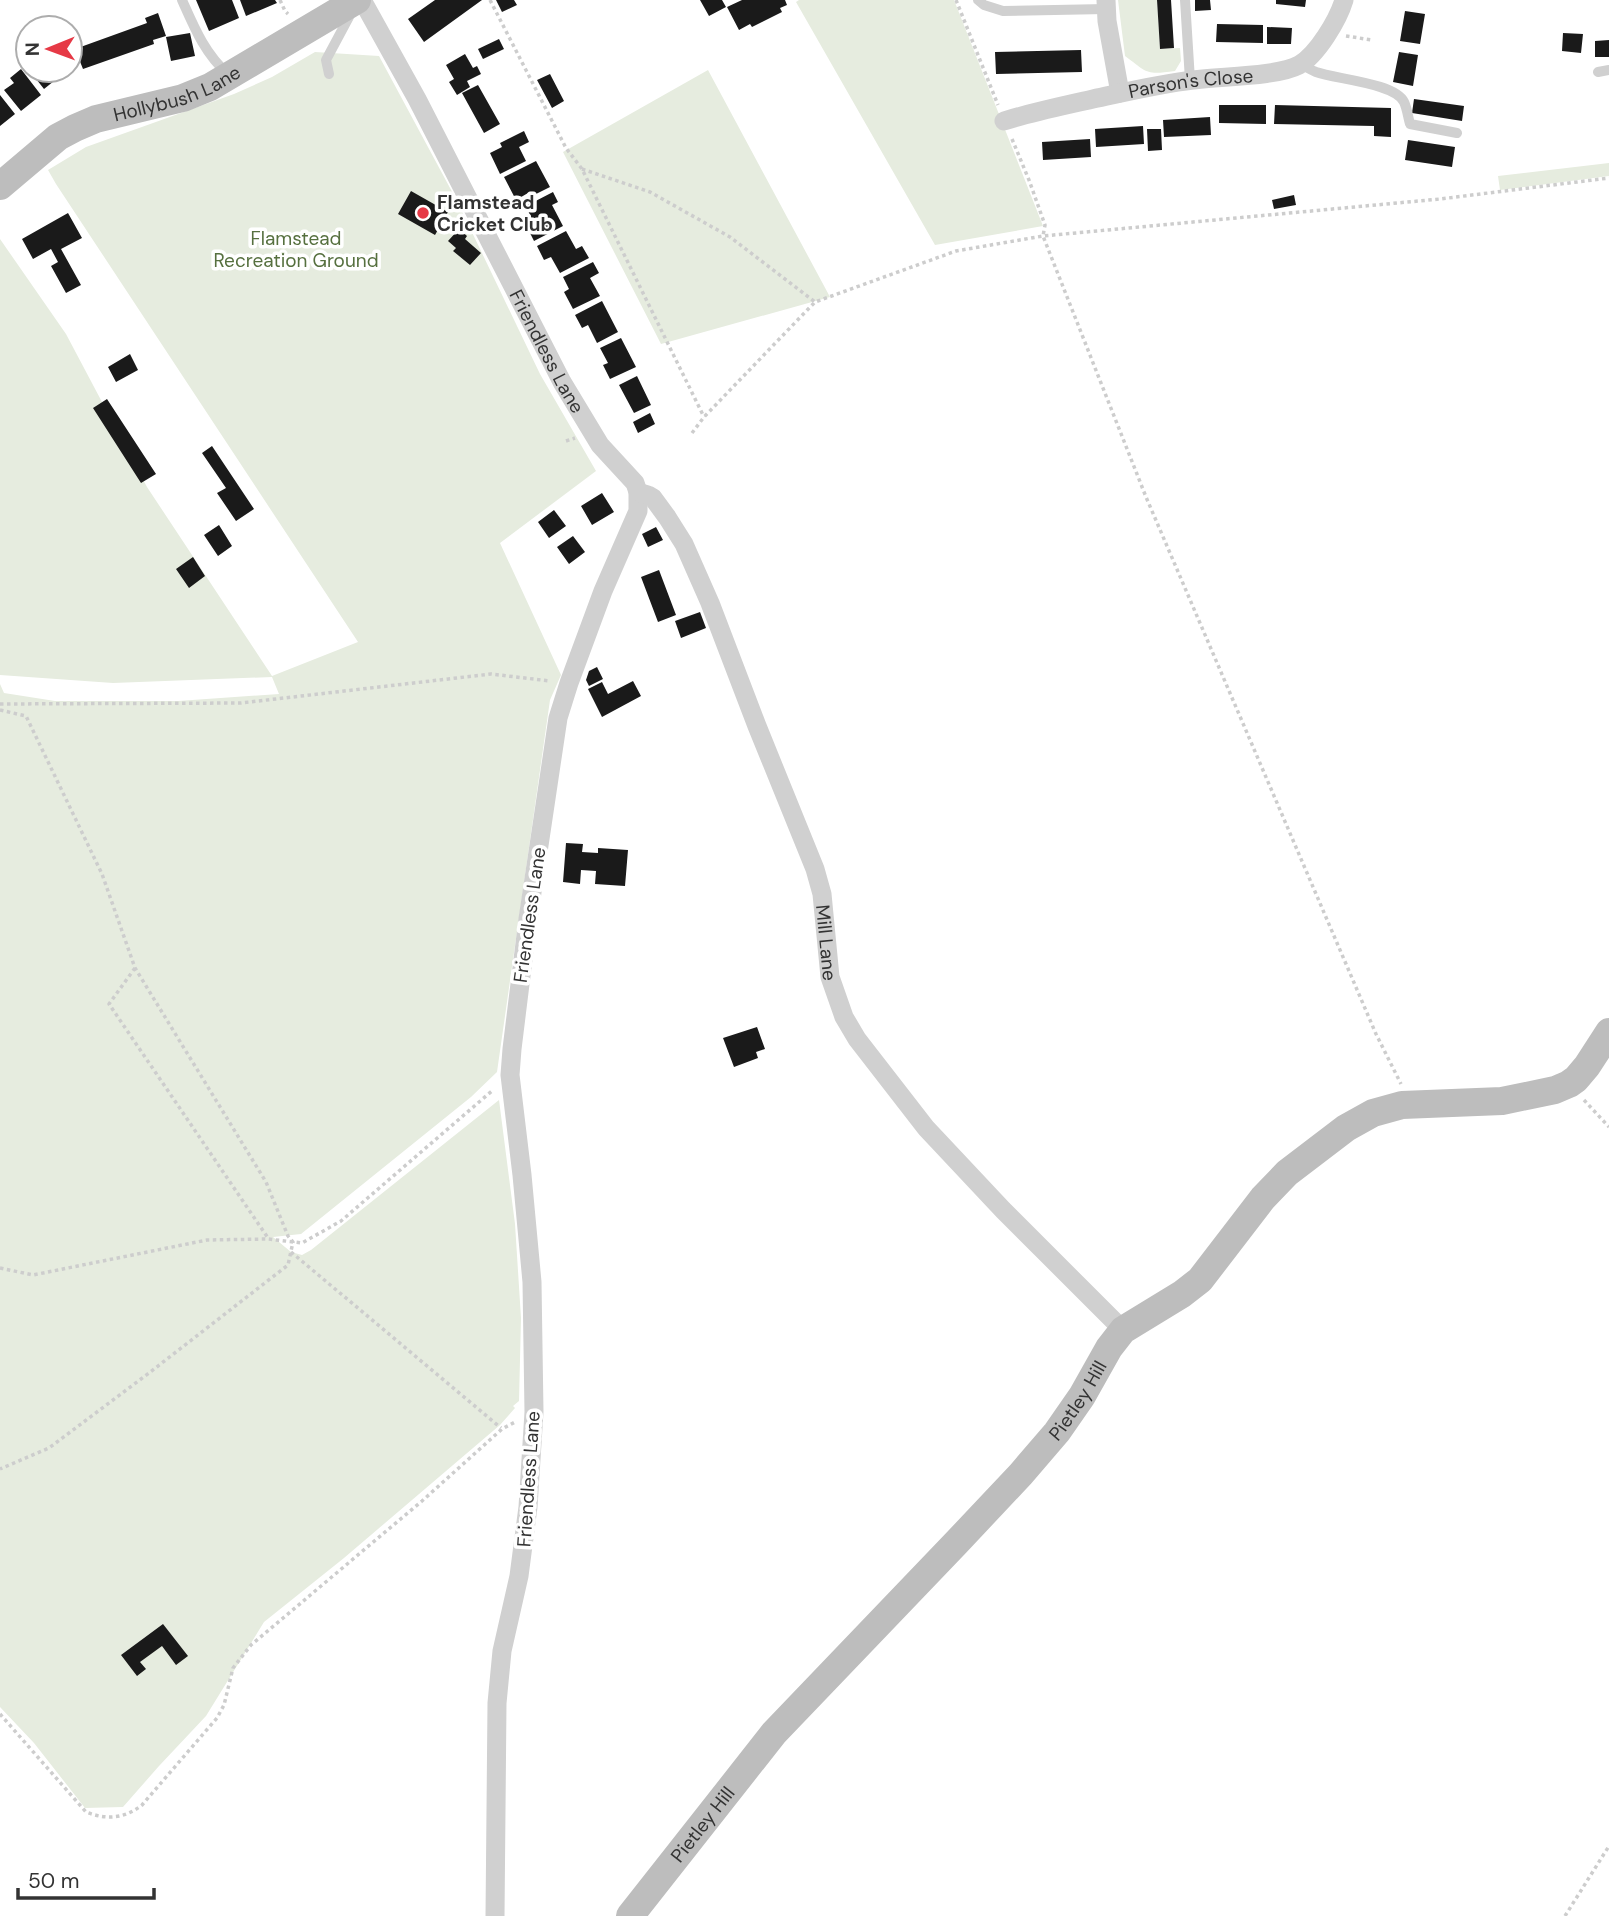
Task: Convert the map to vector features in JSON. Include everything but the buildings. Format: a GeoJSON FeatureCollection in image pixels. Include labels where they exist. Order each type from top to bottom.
{"type":"FeatureCollection","features":[{"type":"Feature","properties":{"kind":"street"},"geometry":{"type":"LineString","coordinates":[[1301,64],[1328,34],[1344,0]]}},
{"type":"Feature","properties":{"kind":"street","name":"Hollybush Lane"},"geometry":{"type":"LineString","coordinates":[[0,186],[58,138],[75,128],[96,119],[183,97],[210,87],[357,1]]}},
{"type":"Feature","properties":{"kind":"street","name":"Friendless Lane"},"geometry":{"type":"LineString","coordinates":[[357,1],[417,99],[562,382],[595,437],[613,461],[635,483],[638,492],[638,511],[603,591],[558,718],[512,1049],[510,1075],[532,1282],[534,1412],[528,1507],[519,1576],[502,1651],[497,1703],[495,1916]]}},
{"type":"Feature","properties":{"kind":"street"},"geometry":{"type":"LineString","coordinates":[[1106,4],[1120,93]]}},
{"type":"Feature","properties":{"kind":"street","name":"Parson's Close"},"geometry":{"type":"LineString","coordinates":[[1004,121],[1120,93],[1190,80],[1268,73],[1301,64]]}},
{"type":"Feature","properties":{"kind":"street","name":"Mill Lane"},"geometry":{"type":"LineString","coordinates":[[638,492],[653,498],[684,544],[815,869],[822,894],[830,977],[844,1017],[857,1039],[926,1128],[1123,1330]]}},
{"type":"Feature","properties":{"kind":"street"},"geometry":{"type":"LineString","coordinates":[[1569,1084],[1587,1066],[1609,1032]]}},
{"type":"Feature","properties":{"kind":"street","name":"Pietley Hill"},"geometry":{"type":"LineString","coordinates":[[630,1916],[774,1733],[1021,1474],[1057,1432],[1123,1330],[1200,1280],[1263,1198],[1287,1173],[1346,1128],[1373,1113],[1402,1105],[1503,1101],[1555,1090],[1569,1084]]}},
{"type":"Feature","properties":{"kind":"lane"},"geometry":{"type":"LineString","coordinates":[[182,0],[199,38],[217,64],[231,76]]}},
{"type":"Feature","properties":{"kind":"lane"},"geometry":{"type":"LineString","coordinates":[[978,0],[984,5],[1003,11],[1106,4]]}},
{"type":"Feature","properties":{"kind":"lane"},"geometry":{"type":"LineString","coordinates":[[1185,0],[1190,80]]}},
{"type":"Feature","properties":{"kind":"lane"},"geometry":{"type":"LineString","coordinates":[[329,74],[326,60],[357,1]]}},
{"type":"Feature","properties":{"kind":"lane"},"geometry":{"type":"LineString","coordinates":[[1301,64],[1318,73],[1358,81],[1398,95],[1404,102],[1410,124],[1457,133]]}},
{"type":"Feature","properties":{"kind":"path"},"geometry":{"type":"LineString","coordinates":[[490,0],[566,148],[582,170],[704,417]]}},
{"type":"Feature","properties":{"kind":"path"},"geometry":{"type":"LineString","coordinates":[[1328,34],[1372,40]]}},
{"type":"Feature","properties":{"kind":"path"},"geometry":{"type":"LineString","coordinates":[[582,170],[650,192],[730,237],[815,302]]}},
{"type":"Feature","properties":{"kind":"path"},"geometry":{"type":"LineString","coordinates":[[692,433],[704,417],[815,302],[956,251],[1043,236],[1440,200],[1609,178]]}},
{"type":"Feature","properties":{"kind":"path"},"geometry":{"type":"LineString","coordinates":[[1043,236],[1146,497],[1376,1034],[1400,1082],[1402,1105]]}},
{"type":"Feature","properties":{"kind":"path"},"geometry":{"type":"LineString","coordinates":[[0,704],[242,703],[491,674],[569,683]]}},
{"type":"Feature","properties":{"kind":"path"},"geometry":{"type":"LineString","coordinates":[[0,710],[26,716],[102,874],[135,968],[266,1182],[293,1242]]}},
{"type":"Feature","properties":{"kind":"path"},"geometry":{"type":"LineString","coordinates":[[135,968],[109,1004],[268,1239]]}},
{"type":"Feature","properties":{"kind":"path"},"geometry":{"type":"LineString","coordinates":[[0,1268],[33,1275],[207,1240],[268,1239],[302,1242],[341,1221],[510,1075]]}},
{"type":"Feature","properties":{"kind":"path"},"geometry":{"type":"LineString","coordinates":[[1569,1084],[1609,1127]]}},
{"type":"Feature","properties":{"kind":"path"},"geometry":{"type":"LineString","coordinates":[[0,1469],[48,1448],[149,1373],[288,1265],[293,1242]]}},
{"type":"Feature","properties":{"kind":"path"},"geometry":{"type":"LineString","coordinates":[[291,1252],[502,1429]]}},
{"type":"Feature","properties":{"kind":"path"},"geometry":{"type":"LineString","coordinates":[[0,1714],[86,1812],[99,1817],[131,1814],[211,1727],[224,1705],[233,1668],[251,1645],[422,1501],[502,1429],[534,1412]]}},
{"type":"Feature","properties":{"kind":"path"},"geometry":{"type":"LineString","coordinates":[[1565,1916],[1609,1846]]}},
{"type":"Feature","properties":{"kind":"green space"},"geometry":{"type":"Polygon","coordinates":[[[954,0],[1043,226],[935,245],[796,2],[954,0]]]}},
{"type":"Feature","properties":{"kind":"green space"},"geometry":{"type":"Polygon","coordinates":[[[1118,0],[1157,0],[1160,49],[1180,48],[1181,61],[1175,71],[1147,71],[1125,56],[1118,0]]]}},
{"type":"Feature","properties":{"kind":"green space","name":"Flamstead Recreation Ground"},"geometry":{"type":"Polygon","coordinates":[[[315,52],[379,56],[457,201],[540,374],[596,471],[500,543],[561,675],[550,700],[497,1072],[471,1097],[301,1234],[273,1237],[291,1252],[302,1255],[311,1250],[499,1100],[515,1224],[521,1318],[519,1401],[500,1425],[344,1558],[264,1622],[206,1716],[123,1807],[85,1808],[34,1743],[0,1707],[0,684],[4,693],[55,701],[178,701],[279,694],[272,677],[113,683],[0,675],[0,239],[66,334],[147,487],[272,676],[358,642],[48,170],[86,147],[234,94],[272,77],[315,52]]]}},
{"type":"Feature","properties":{"kind":"green space"},"geometry":{"type":"Polygon","coordinates":[[[708,70],[830,297],[661,344],[563,152],[708,70]]]}},
{"type":"Feature","properties":{"kind":"green space"},"geometry":{"type":"Polygon","coordinates":[[[1609,163],[1609,176],[1500,190],[1498,176],[1609,163]]]}},
{"type":"Feature","properties":{"kind":"place","name":"Flamstead Cricket Club"},"geometry":{"type":"Point","coordinates":[423,213]}}]}
